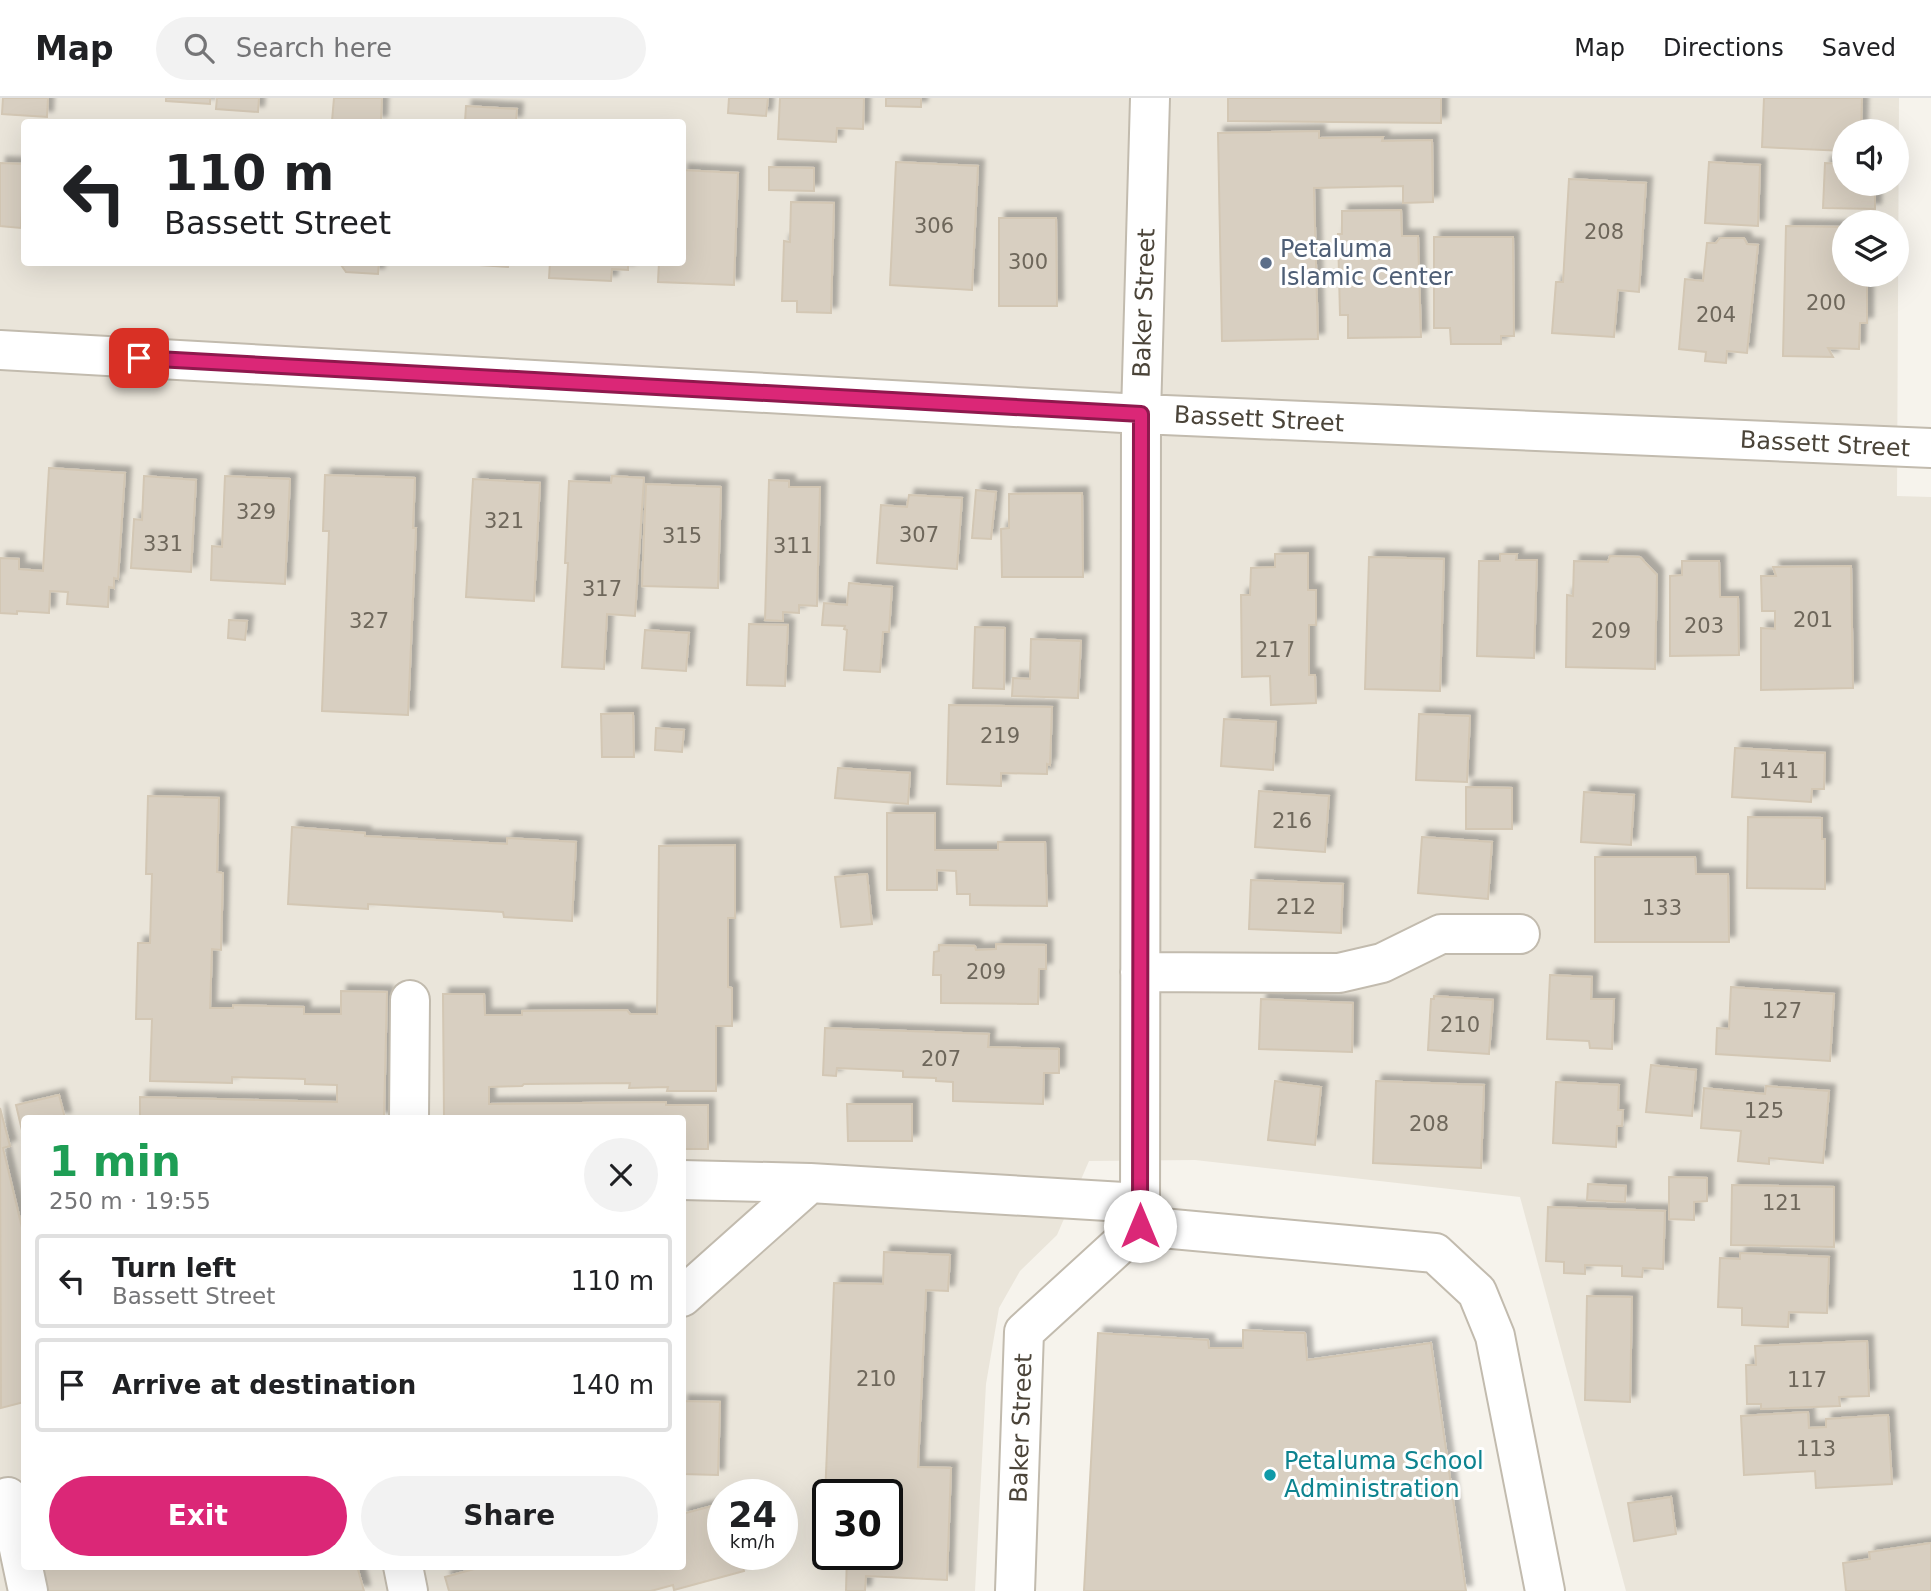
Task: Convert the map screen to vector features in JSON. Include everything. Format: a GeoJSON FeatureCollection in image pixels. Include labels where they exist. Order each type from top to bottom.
{"type":"FeatureCollection","features":[{"type":"Feature","properties":{"kind":"street","name":"Baker Street"},"geometry":{"type":"LineString","coordinates":[[1015,1591],[1024,1332],[1140,1214],[1141,414],[1150,98]]}},
{"type":"Feature","properties":{"kind":"street","name":"Bassett Street"},"geometry":{"type":"LineString","coordinates":[[0,350],[1141,414],[1931,448]]}},
{"type":"Feature","properties":{"kind":"street"},"geometry":{"type":"LineString","coordinates":[[1140,972],[1339,973],[1382,963],[1441,934],[1520,933]]}},
{"type":"Feature","properties":{"kind":"street"},"geometry":{"type":"LineString","coordinates":[[409,1115],[410,1000]]}},
{"type":"Feature","properties":{"kind":"street"},"geometry":{"type":"LineString","coordinates":[[686,1180],[810,1183],[1140,1214],[1435,1253],[1477,1292],[1495,1336],[1545,1591]]}},
{"type":"Feature","properties":{"kind":"street"},"geometry":{"type":"LineString","coordinates":[[686,1293],[810,1183]]}},
{"type":"Feature","properties":{"kind":"street"},"geometry":{"type":"LineString","coordinates":[[8,1497],[21,1558]]}},
{"type":"Feature","properties":{"kind":"street"},"geometry":{"type":"LineString","coordinates":[[24,1570],[28,1591]]}},
{"type":"Feature","properties":{"kind":"street"},"geometry":{"type":"LineString","coordinates":[[404,1570],[408,1591]]}},
{"type":"Feature","properties":{"kind":"shaded area"},"geometry":{"type":"Polygon","coordinates":[[[0,98],[1899,98],[1899,119],[1832,119],[1832,196],[1899,196],[1898,210],[1832,210],[1832,287],[1898,287],[1897,496],[1931,497],[1931,1591],[1626,1591],[1520,1197],[1195,1160],[1089,1161],[1057,1235],[1020,1271],[999,1308],[986,1384],[975,1591],[0,1591],[0,98]]]}},
{"type":"Feature","properties":{"kind":"building"},"geometry":{"type":"Polygon","coordinates":[[[3,98],[48,98],[47,117],[2,114],[3,98]]]}},
{"type":"Feature","properties":{"kind":"building"},"geometry":{"type":"Polygon","coordinates":[[[166,98],[210,98],[210,104],[166,101],[166,98]]]}},
{"type":"Feature","properties":{"kind":"building"},"geometry":{"type":"Polygon","coordinates":[[[217,98],[259,98],[258,112],[216,109],[217,98]]]}},
{"type":"Feature","properties":{"kind":"building"},"geometry":{"type":"Polygon","coordinates":[[[334,98],[382,98],[381,119],[332,119],[334,98]]]}},
{"type":"Feature","properties":{"kind":"building"},"geometry":{"type":"Polygon","coordinates":[[[729,98],[768,98],[766,116],[728,113],[729,98]]]}},
{"type":"Feature","properties":{"kind":"building"},"geometry":{"type":"Polygon","coordinates":[[[780,98],[864,98],[863,129],[837,128],[836,142],[778,139],[780,98]]]}},
{"type":"Feature","properties":{"kind":"building"},"geometry":{"type":"Polygon","coordinates":[[[886,98],[921,98],[921,107],[886,106],[886,98]]]}},
{"type":"Feature","properties":{"kind":"building"},"geometry":{"type":"Polygon","coordinates":[[[1228,98],[1441,98],[1441,123],[1228,121],[1228,98]]]}},
{"type":"Feature","properties":{"kind":"building"},"geometry":{"type":"Polygon","coordinates":[[[1764,98],[1862,98],[1861,119],[1832,119],[1832,150],[1762,147],[1764,98]]]}},
{"type":"Feature","properties":{"kind":"building"},"geometry":{"type":"Polygon","coordinates":[[[466,106],[517,109],[516,119],[465,119],[466,106]]]}},
{"type":"Feature","properties":{"kind":"building"},"geometry":{"type":"Polygon","coordinates":[[[1319,131],[1319,138],[1383,137],[1382,141],[1432,140],[1433,202],[1403,203],[1403,186],[1314,188],[1318,339],[1222,341],[1218,133],[1319,131]]]}},
{"type":"Feature","properties":{"kind":"building"},"geometry":{"type":"Polygon","coordinates":[[[896,162],[978,166],[972,290],[890,285],[896,162]]]}},
{"type":"Feature","properties":{"kind":"building"},"geometry":{"type":"Polygon","coordinates":[[[1709,162],[1760,165],[1758,226],[1705,223],[1709,162]]]}},
{"type":"Feature","properties":{"kind":"building"},"geometry":{"type":"Polygon","coordinates":[[[0,163],[21,164],[21,228],[0,226],[0,163]]]}},
{"type":"Feature","properties":{"kind":"building"},"geometry":{"type":"Polygon","coordinates":[[[1825,163],[1832,163],[1832,196],[1875,196],[1875,209],[1823,208],[1825,163]]]}},
{"type":"Feature","properties":{"kind":"building"},"geometry":{"type":"Polygon","coordinates":[[[769,167],[814,168],[814,191],[769,190],[769,167]]]}},
{"type":"Feature","properties":{"kind":"building"},"geometry":{"type":"Polygon","coordinates":[[[686,170],[738,173],[734,285],[658,282],[659,266],[686,266],[686,170]]]}},
{"type":"Feature","properties":{"kind":"building"},"geometry":{"type":"Polygon","coordinates":[[[1569,179],[1646,183],[1639,292],[1618,290],[1614,337],[1552,333],[1556,282],[1563,282],[1569,179]]]}},
{"type":"Feature","properties":{"kind":"building"},"geometry":{"type":"Polygon","coordinates":[[[791,202],[834,203],[831,313],[797,312],[797,301],[782,301],[784,241],[790,242],[791,202]]]}},
{"type":"Feature","properties":{"kind":"building"},"geometry":{"type":"Polygon","coordinates":[[[1401,210],[1402,236],[1418,236],[1421,337],[1348,338],[1348,315],[1340,315],[1338,234],[1342,234],[1342,211],[1401,210]]]}},
{"type":"Feature","properties":{"kind":"building"},"geometry":{"type":"Polygon","coordinates":[[[999,218],[1056,218],[1057,306],[999,306],[999,218]]]}},
{"type":"Feature","properties":{"kind":"building"},"geometry":{"type":"Polygon","coordinates":[[[1786,226],[1832,227],[1832,287],[1867,287],[1867,323],[1860,323],[1859,349],[1828,348],[1833,357],[1783,356],[1786,226]]]}},
{"type":"Feature","properties":{"kind":"building"},"geometry":{"type":"Polygon","coordinates":[[[1434,237],[1513,237],[1514,336],[1501,336],[1501,344],[1451,344],[1450,328],[1434,328],[1434,237]]]}},
{"type":"Feature","properties":{"kind":"building"},"geometry":{"type":"Polygon","coordinates":[[[1720,238],[1744,238],[1747,244],[1758,245],[1747,353],[1727,351],[1726,363],[1705,361],[1706,352],[1679,349],[1685,279],[1703,281],[1707,243],[1716,243],[1720,238]]]}},
{"type":"Feature","properties":{"kind":"building"},"geometry":{"type":"Polygon","coordinates":[[[342,266],[379,266],[378,274],[346,272],[342,266]]]}},
{"type":"Feature","properties":{"kind":"building"},"geometry":{"type":"Polygon","coordinates":[[[550,266],[628,266],[628,270],[612,269],[611,281],[549,278],[550,266]]]}},
{"type":"Feature","properties":{"kind":"building"},"geometry":{"type":"Polygon","coordinates":[[[49,468],[125,473],[118,579],[114,578],[114,588],[109,587],[108,607],[67,604],[68,592],[50,591],[49,613],[0,613],[0,558],[19,559],[19,569],[43,571],[49,468]]]}},
{"type":"Feature","properties":{"kind":"building"},"geometry":{"type":"Polygon","coordinates":[[[325,475],[415,478],[413,528],[416,528],[408,715],[322,711],[329,531],[323,531],[325,475]]]}},
{"type":"Feature","properties":{"kind":"building"},"geometry":{"type":"Polygon","coordinates":[[[144,476],[196,480],[191,572],[131,568],[134,519],[142,520],[144,476]]]}},
{"type":"Feature","properties":{"kind":"building"},"geometry":{"type":"Polygon","coordinates":[[[225,476],[290,479],[285,584],[211,580],[212,546],[222,547],[225,476]]]}},
{"type":"Feature","properties":{"kind":"building"},"geometry":{"type":"Polygon","coordinates":[[[612,476],[644,478],[635,616],[607,614],[604,669],[562,667],[569,481],[611,483],[612,476]]]}},
{"type":"Feature","properties":{"kind":"building"},"geometry":{"type":"Polygon","coordinates":[[[473,479],[540,483],[534,601],[466,597],[473,479]]]}},
{"type":"Feature","properties":{"kind":"building"},"geometry":{"type":"Polygon","coordinates":[[[769,480],[789,481],[789,487],[820,487],[817,606],[799,605],[799,613],[783,612],[783,621],[765,620],[769,480]]]}},
{"type":"Feature","properties":{"kind":"building"},"geometry":{"type":"Polygon","coordinates":[[[646,484],[721,487],[718,588],[642,586],[646,484]]]}},
{"type":"Feature","properties":{"kind":"building"},"geometry":{"type":"Polygon","coordinates":[[[976,490],[996,492],[991,539],[972,538],[976,490]]]}},
{"type":"Feature","properties":{"kind":"building"},"geometry":{"type":"Polygon","coordinates":[[[1082,493],[1083,577],[1002,577],[1001,529],[1009,528],[1009,494],[1082,493]]]}},
{"type":"Feature","properties":{"kind":"building"},"geometry":{"type":"Polygon","coordinates":[[[909,495],[962,498],[957,569],[877,563],[881,505],[907,507],[909,495]]]}},
{"type":"Feature","properties":{"kind":"building"},"geometry":{"type":"Polygon","coordinates":[[[1308,553],[1308,590],[1316,590],[1316,625],[1309,625],[1309,675],[1315,675],[1316,703],[1271,705],[1270,676],[1242,677],[1241,595],[1250,595],[1251,568],[1275,567],[1275,554],[1308,553]]]}},
{"type":"Feature","properties":{"kind":"building"},"geometry":{"type":"Polygon","coordinates":[[[1500,554],[1517,554],[1516,560],[1537,560],[1534,658],[1477,656],[1479,561],[1500,561],[1500,554]]]}},
{"type":"Feature","properties":{"kind":"building"},"geometry":{"type":"Polygon","coordinates":[[[1610,556],[1640,557],[1657,575],[1655,669],[1566,667],[1567,595],[1573,596],[1574,561],[1608,562],[1610,556]]]}},
{"type":"Feature","properties":{"kind":"building"},"geometry":{"type":"Polygon","coordinates":[[[1369,557],[1444,559],[1440,691],[1365,689],[1369,557]]]}},
{"type":"Feature","properties":{"kind":"building"},"geometry":{"type":"Polygon","coordinates":[[[1682,561],[1719,561],[1720,597],[1738,597],[1739,655],[1670,656],[1670,576],[1682,575],[1682,561]]]}},
{"type":"Feature","properties":{"kind":"building"},"geometry":{"type":"Polygon","coordinates":[[[1851,566],[1853,688],[1761,690],[1761,628],[1775,629],[1775,611],[1762,611],[1761,576],[1776,576],[1773,567],[1851,566]]]}},
{"type":"Feature","properties":{"kind":"building"},"geometry":{"type":"Polygon","coordinates":[[[849,583],[892,587],[889,632],[883,632],[880,672],[844,670],[847,630],[844,629],[845,626],[822,625],[824,603],[847,605],[849,583]]]}},
{"type":"Feature","properties":{"kind":"building"},"geometry":{"type":"Polygon","coordinates":[[[229,620],[247,621],[245,640],[228,638],[229,620]]]}},
{"type":"Feature","properties":{"kind":"building"},"geometry":{"type":"Polygon","coordinates":[[[749,624],[788,625],[785,686],[747,685],[749,624]]]}},
{"type":"Feature","properties":{"kind":"building"},"geometry":{"type":"Polygon","coordinates":[[[975,627],[1005,628],[1004,689],[973,688],[975,627]]]}},
{"type":"Feature","properties":{"kind":"building"},"geometry":{"type":"Polygon","coordinates":[[[645,630],[689,633],[686,671],[642,668],[645,630]]]}},
{"type":"Feature","properties":{"kind":"building"},"geometry":{"type":"Polygon","coordinates":[[[1031,639],[1081,641],[1078,698],[1012,696],[1013,678],[1030,679],[1031,639]]]}},
{"type":"Feature","properties":{"kind":"building"},"geometry":{"type":"Polygon","coordinates":[[[949,705],[1052,707],[1050,765],[1047,764],[1047,774],[1001,773],[1001,786],[947,784],[949,705]]]}},
{"type":"Feature","properties":{"kind":"building"},"geometry":{"type":"Polygon","coordinates":[[[633,713],[634,757],[602,757],[601,714],[633,713]]]}},
{"type":"Feature","properties":{"kind":"building"},"geometry":{"type":"Polygon","coordinates":[[[1419,714],[1470,716],[1467,782],[1416,780],[1419,714]]]}},
{"type":"Feature","properties":{"kind":"building"},"geometry":{"type":"Polygon","coordinates":[[[1224,719],[1276,722],[1273,770],[1221,766],[1224,719]]]}},
{"type":"Feature","properties":{"kind":"building"},"geometry":{"type":"Polygon","coordinates":[[[656,728],[684,730],[682,752],[655,750],[656,728]]]}},
{"type":"Feature","properties":{"kind":"building"},"geometry":{"type":"Polygon","coordinates":[[[1735,748],[1825,753],[1824,789],[1812,789],[1811,802],[1732,797],[1735,748]]]}},
{"type":"Feature","properties":{"kind":"building"},"geometry":{"type":"Polygon","coordinates":[[[838,768],[910,773],[908,804],[835,798],[838,768]]]}},
{"type":"Feature","properties":{"kind":"building"},"geometry":{"type":"Polygon","coordinates":[[[1466,787],[1512,788],[1512,829],[1466,829],[1466,787]]]}},
{"type":"Feature","properties":{"kind":"building"},"geometry":{"type":"Polygon","coordinates":[[[1259,791],[1329,796],[1325,852],[1255,847],[1259,791]]]}},
{"type":"Feature","properties":{"kind":"building"},"geometry":{"type":"Polygon","coordinates":[[[1584,792],[1634,795],[1631,845],[1581,842],[1584,792]]]}},
{"type":"Feature","properties":{"kind":"building"},"geometry":{"type":"Polygon","coordinates":[[[148,796],[219,798],[217,872],[223,873],[221,950],[212,949],[210,1008],[233,1008],[233,1005],[304,1007],[304,1014],[341,1014],[341,991],[387,992],[384,1115],[140,1115],[140,1097],[337,1102],[337,1085],[305,1084],[305,1079],[232,1077],[232,1083],[150,1081],[152,1019],[136,1019],[138,943],[150,943],[152,874],[146,874],[148,796]]]}},
{"type":"Feature","properties":{"kind":"building"},"geometry":{"type":"Polygon","coordinates":[[[887,813],[935,813],[935,850],[998,850],[998,842],[1045,842],[1047,906],[970,905],[970,894],[957,894],[956,871],[937,870],[937,890],[887,890],[887,813]]]}},
{"type":"Feature","properties":{"kind":"building"},"geometry":{"type":"Polygon","coordinates":[[[1748,817],[1822,818],[1822,839],[1825,839],[1825,889],[1747,888],[1748,817]]]}},
{"type":"Feature","properties":{"kind":"building"},"geometry":{"type":"Polygon","coordinates":[[[292,827],[365,833],[365,836],[507,844],[507,838],[576,842],[572,921],[504,917],[503,912],[368,904],[368,909],[288,904],[292,827]]]}},
{"type":"Feature","properties":{"kind":"building"},"geometry":{"type":"Polygon","coordinates":[[[1422,837],[1492,842],[1488,899],[1418,893],[1422,837]]]}},
{"type":"Feature","properties":{"kind":"building"},"geometry":{"type":"Polygon","coordinates":[[[735,845],[735,918],[728,918],[728,987],[732,988],[732,1026],[716,1026],[716,1091],[667,1091],[668,1087],[629,1088],[630,1083],[524,1084],[489,1087],[489,1104],[666,1102],[666,1105],[708,1105],[708,1149],[686,1149],[686,1115],[444,1115],[443,994],[484,994],[485,1015],[522,1015],[522,1011],[627,1010],[630,1014],[657,1014],[659,846],[735,845]]]}},
{"type":"Feature","properties":{"kind":"building"},"geometry":{"type":"Polygon","coordinates":[[[1595,857],[1695,857],[1696,874],[1728,874],[1729,942],[1595,942],[1595,857]]]}},
{"type":"Feature","properties":{"kind":"building"},"geometry":{"type":"Polygon","coordinates":[[[867,874],[872,924],[841,927],[835,877],[867,874]]]}},
{"type":"Feature","properties":{"kind":"building"},"geometry":{"type":"Polygon","coordinates":[[[1251,880],[1343,884],[1341,933],[1249,929],[1251,880]]]}},
{"type":"Feature","properties":{"kind":"building"},"geometry":{"type":"Polygon","coordinates":[[[996,944],[1046,945],[1046,969],[1039,969],[1038,1004],[941,1003],[941,975],[933,975],[934,952],[939,951],[939,945],[975,946],[976,950],[996,949],[996,944]]]}},
{"type":"Feature","properties":{"kind":"building"},"geometry":{"type":"Polygon","coordinates":[[[1550,975],[1592,977],[1591,999],[1614,999],[1612,1049],[1590,1048],[1589,1041],[1547,1039],[1550,975]]]}},
{"type":"Feature","properties":{"kind":"building"},"geometry":{"type":"Polygon","coordinates":[[[1731,987],[1834,994],[1830,1061],[1716,1054],[1717,1028],[1729,1029],[1731,987]]]}},
{"type":"Feature","properties":{"kind":"building"},"geometry":{"type":"Polygon","coordinates":[[[1434,996],[1493,1000],[1489,1054],[1428,1050],[1431,999],[1434,999],[1434,996]]]}},
{"type":"Feature","properties":{"kind":"building"},"geometry":{"type":"Polygon","coordinates":[[[1261,999],[1353,1003],[1352,1052],[1259,1049],[1261,999]]]}},
{"type":"Feature","properties":{"kind":"building"},"geometry":{"type":"Polygon","coordinates":[[[825,1028],[989,1034],[988,1047],[1059,1049],[1059,1073],[1044,1073],[1043,1104],[953,1101],[953,1082],[936,1081],[936,1078],[903,1077],[903,1071],[837,1068],[836,1076],[823,1075],[825,1028]]]}},
{"type":"Feature","properties":{"kind":"building"},"geometry":{"type":"Polygon","coordinates":[[[1651,1065],[1696,1070],[1692,1116],[1646,1112],[1651,1065]]]}},
{"type":"Feature","properties":{"kind":"building"},"geometry":{"type":"Polygon","coordinates":[[[1275,1081],[1321,1087],[1315,1145],[1268,1140],[1275,1081]]]}},
{"type":"Feature","properties":{"kind":"building"},"geometry":{"type":"Polygon","coordinates":[[[1376,1081],[1484,1085],[1481,1168],[1373,1163],[1376,1081]]]}},
{"type":"Feature","properties":{"kind":"building"},"geometry":{"type":"Polygon","coordinates":[[[1556,1082],[1619,1085],[1618,1110],[1623,1110],[1622,1126],[1617,1126],[1616,1147],[1553,1143],[1556,1082]]]}},
{"type":"Feature","properties":{"kind":"building"},"geometry":{"type":"Polygon","coordinates":[[[1766,1086],[1829,1091],[1823,1163],[1769,1158],[1769,1164],[1738,1161],[1741,1131],[1701,1128],[1704,1088],[1765,1094],[1766,1086]]]}},
{"type":"Feature","properties":{"kind":"building"},"geometry":{"type":"Polygon","coordinates":[[[59,1095],[64,1115],[21,1115],[21,1126],[16,1105],[59,1095]]]}},
{"type":"Feature","properties":{"kind":"building"},"geometry":{"type":"Polygon","coordinates":[[[847,1104],[912,1104],[912,1141],[848,1141],[847,1104]]]}},
{"type":"Feature","properties":{"kind":"building"},"geometry":{"type":"Polygon","coordinates":[[[0,1108],[10,1146],[3,1148],[21,1223],[21,1403],[1,1408],[0,1108]]]}},
{"type":"Feature","properties":{"kind":"building"},"geometry":{"type":"Polygon","coordinates":[[[1669,1177],[1707,1178],[1707,1201],[1694,1202],[1694,1220],[1669,1219],[1669,1177]]]}},
{"type":"Feature","properties":{"kind":"building"},"geometry":{"type":"Polygon","coordinates":[[[1588,1184],[1626,1186],[1625,1202],[1587,1200],[1588,1184]]]}},
{"type":"Feature","properties":{"kind":"building"},"geometry":{"type":"Polygon","coordinates":[[[1732,1185],[1834,1187],[1834,1247],[1731,1245],[1732,1185]]]}},
{"type":"Feature","properties":{"kind":"building"},"geometry":{"type":"Polygon","coordinates":[[[1548,1207],[1665,1211],[1663,1269],[1643,1268],[1642,1277],[1622,1276],[1622,1266],[1585,1265],[1585,1274],[1564,1273],[1564,1262],[1546,1261],[1548,1207]]]}},
{"type":"Feature","properties":{"kind":"building"},"geometry":{"type":"Polygon","coordinates":[[[884,1252],[950,1255],[948,1291],[926,1290],[918,1467],[951,1468],[947,1580],[866,1576],[865,1591],[846,1591],[847,1570],[903,1570],[903,1479],[826,1479],[834,1283],[883,1284],[884,1252]]]}},
{"type":"Feature","properties":{"kind":"building"},"geometry":{"type":"Polygon","coordinates":[[[1740,1253],[1829,1257],[1827,1313],[1789,1312],[1788,1327],[1742,1325],[1742,1308],[1718,1307],[1720,1258],[1740,1259],[1740,1253]]]}},
{"type":"Feature","properties":{"kind":"building"},"geometry":{"type":"Polygon","coordinates":[[[1587,1296],[1632,1297],[1630,1402],[1585,1400],[1587,1296]]]}},
{"type":"Feature","properties":{"kind":"building","name":"Petaluma School Administration"},"geometry":{"type":"Polygon","coordinates":[[[1243,1330],[1305,1333],[1307,1360],[1431,1343],[1466,1591],[1084,1591],[1098,1333],[1208,1340],[1209,1348],[1243,1348],[1243,1330]]]}},
{"type":"Feature","properties":{"kind":"building"},"geometry":{"type":"Polygon","coordinates":[[[1867,1341],[1869,1396],[1839,1397],[1840,1406],[1761,1409],[1761,1404],[1747,1404],[1746,1365],[1756,1365],[1755,1346],[1867,1341]]]}},
{"type":"Feature","properties":{"kind":"building"},"geometry":{"type":"Polygon","coordinates":[[[686,1401],[720,1402],[718,1475],[686,1474],[686,1401]]]}},
{"type":"Feature","properties":{"kind":"building"},"geometry":{"type":"Polygon","coordinates":[[[1808,1412],[1809,1428],[1826,1427],[1826,1419],[1888,1415],[1892,1484],[1816,1488],[1815,1471],[1744,1475],[1741,1416],[1808,1412]]]}},
{"type":"Feature","properties":{"kind":"building"},"geometry":{"type":"Polygon","coordinates":[[[1671,1497],[1676,1534],[1634,1541],[1628,1503],[1671,1497]]]}},
{"type":"Feature","properties":{"kind":"building"},"geometry":{"type":"Polygon","coordinates":[[[707,1507],[707,1570],[744,1571],[674,1590],[673,1585],[651,1591],[449,1591],[445,1577],[470,1570],[686,1570],[686,1513],[707,1507]]]}},
{"type":"Feature","properties":{"kind":"building"},"geometry":{"type":"Polygon","coordinates":[[[1931,1543],[1931,1591],[1846,1591],[1843,1563],[1870,1559],[1869,1552],[1931,1543]]]}},
{"type":"Feature","properties":{"kind":"building"},"geometry":{"type":"Polygon","coordinates":[[[35,1570],[358,1570],[364,1591],[40,1591],[35,1570]]]}},
{"type":"Feature","properties":{"kind":"place","name":"Petaluma Islamic Center"},"geometry":{"type":"Point","coordinates":[1266,263]}},
{"type":"Feature","properties":{"kind":"place","name":"Petaluma School Administration"},"geometry":{"type":"Point","coordinates":[1270,1475]}},
{"type":"Feature","properties":{"kind":"route"},"geometry":{"type":"LineString","coordinates":[[139,358],[1141,414],[1140,1226]]}}]}
